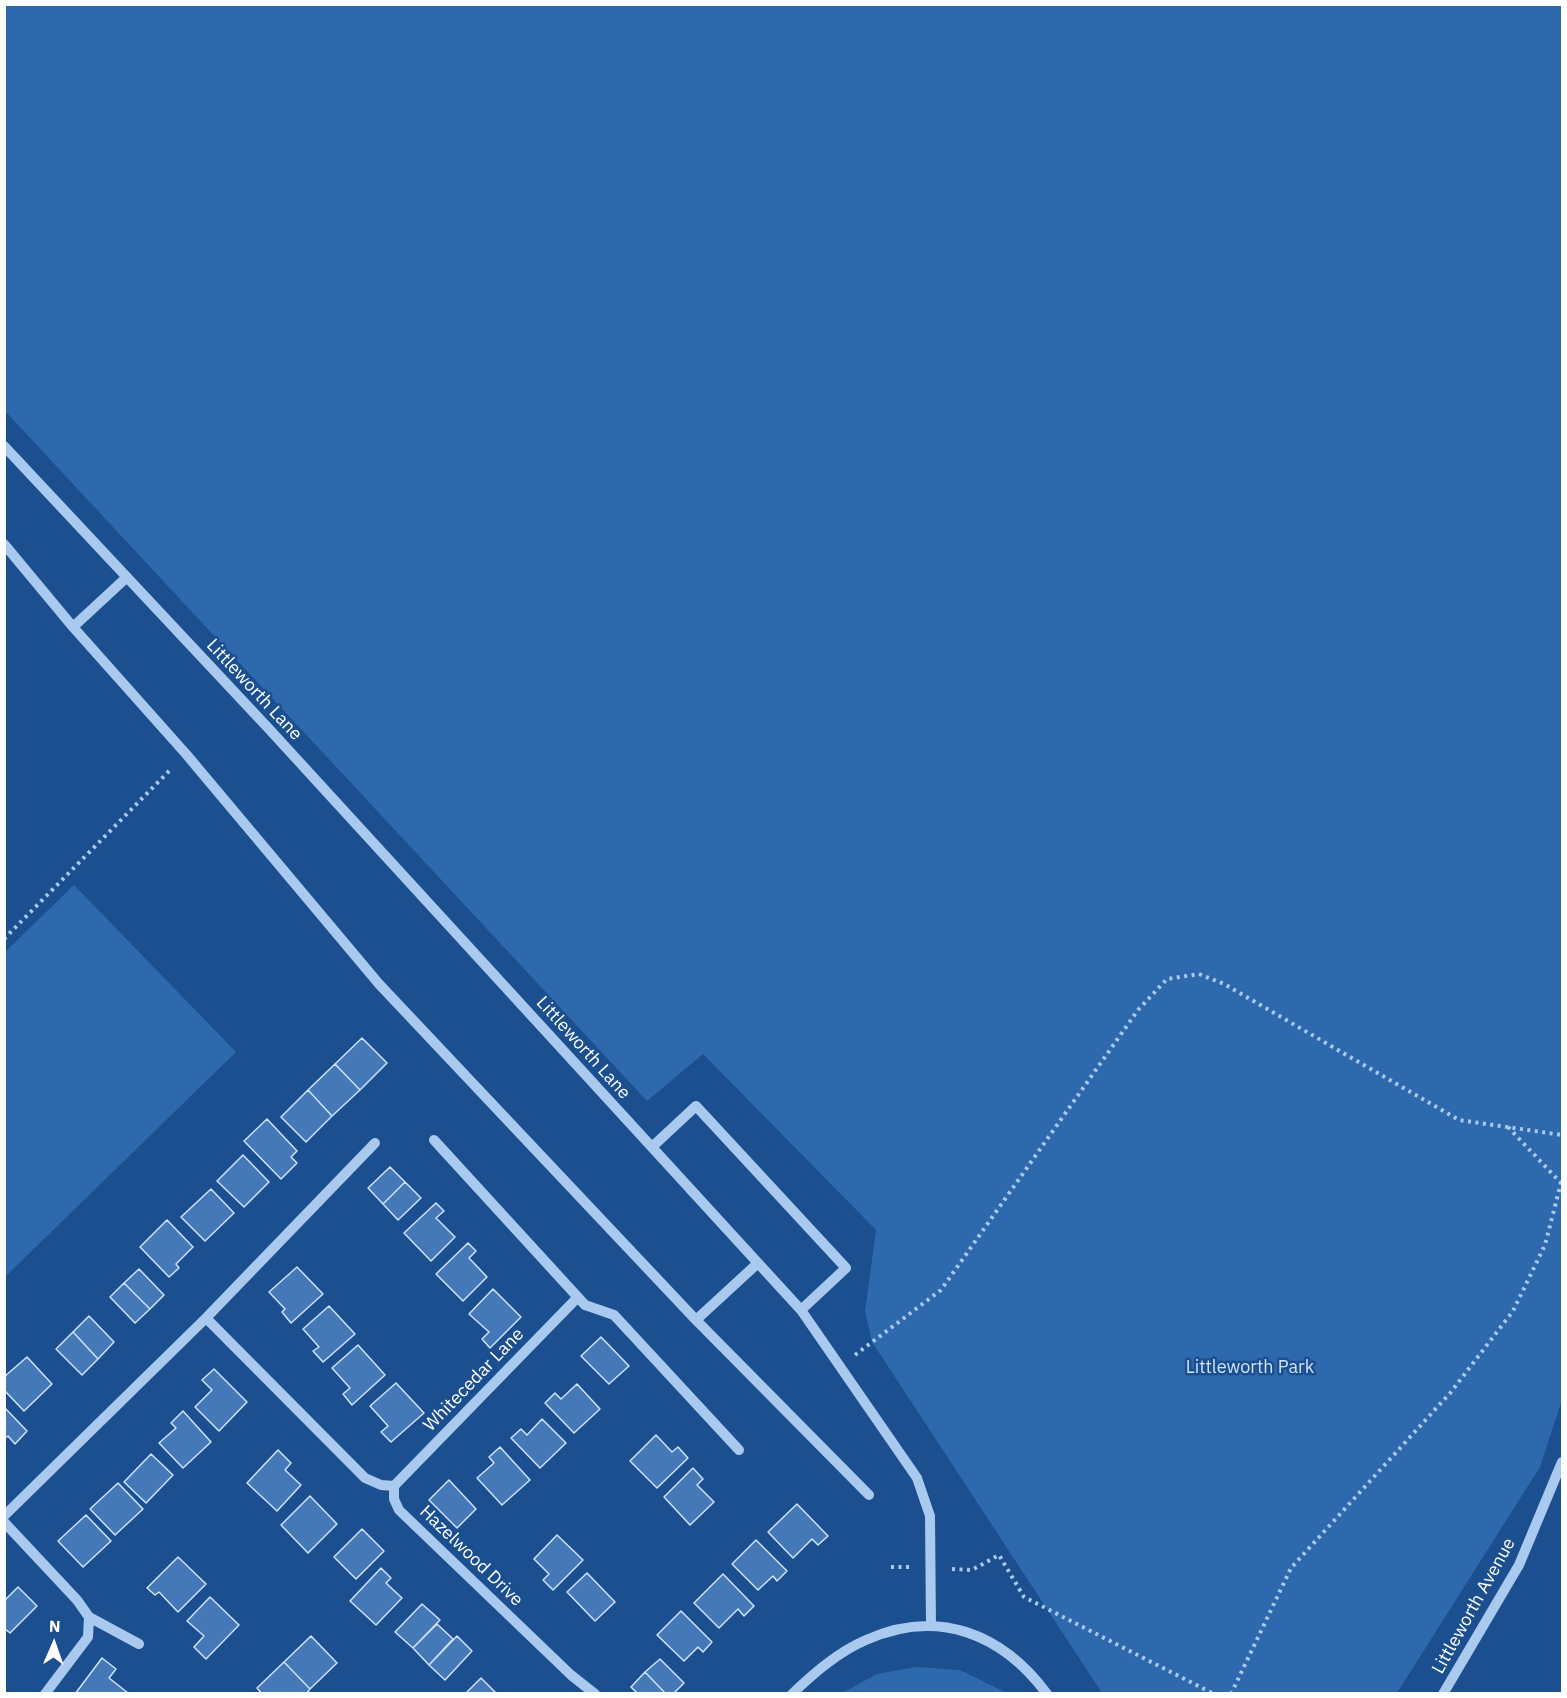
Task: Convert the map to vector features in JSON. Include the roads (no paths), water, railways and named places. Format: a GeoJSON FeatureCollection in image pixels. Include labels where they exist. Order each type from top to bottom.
{"type":"FeatureCollection","features":[{"type":"Feature","properties":{"kind":"street","name":"Littleworth Lane"},"geometry":{"type":"LineString","coordinates":[[4,446],[801,1311],[838,1368],[917,1478],[930,1516],[931,1626]]}},
{"type":"Feature","properties":{"kind":"street"},"geometry":{"type":"LineString","coordinates":[[4,544],[73,627],[186,754],[379,984],[696,1320],[869,1495]]}},
{"type":"Feature","properties":{"kind":"street"},"geometry":{"type":"LineString","coordinates":[[73,627],[127,577]]}},
{"type":"Feature","properties":{"kind":"street"},"geometry":{"type":"LineString","coordinates":[[652,1147],[696,1106],[846,1268],[801,1311]]}},
{"type":"Feature","properties":{"kind":"street"},"geometry":{"type":"LineString","coordinates":[[434,1140],[578,1298],[585,1305],[614,1314],[739,1450]]}},
{"type":"Feature","properties":{"kind":"street"},"geometry":{"type":"LineString","coordinates":[[4,1516],[206,1318],[375,1143]]}},
{"type":"Feature","properties":{"kind":"street"},"geometry":{"type":"LineString","coordinates":[[696,1320],[758,1263]]}},
{"type":"Feature","properties":{"kind":"street","name":"Whitecedar Lane"},"geometry":{"type":"LineString","coordinates":[[394,1486],[578,1298]]}},
{"type":"Feature","properties":{"kind":"street"},"geometry":{"type":"LineString","coordinates":[[206,1318],[365,1478],[381,1485],[394,1486]]}},
{"type":"Feature","properties":{"kind":"street","name":"Littleworth Avenue"},"geometry":{"type":"LineString","coordinates":[[1443,1694],[1519,1565],[1561,1465]]}},
{"type":"Feature","properties":{"kind":"street","name":"Hazelwood Drive"},"geometry":{"type":"LineString","coordinates":[[394,1486],[394,1499],[399,1510],[570,1675],[596,1694]]}},
{"type":"Feature","properties":{"kind":"street"},"geometry":{"type":"LineString","coordinates":[[4,1522],[77,1600],[89,1617],[139,1644]]}},
{"type":"Feature","properties":{"kind":"street"},"geometry":{"type":"LineString","coordinates":[[45,1694],[88,1637],[89,1617]]}},
{"type":"Feature","properties":{"kind":"street"},"geometry":{"type":"LineString","coordinates":[[792,1694],[832,1659],[866,1640],[902,1628],[931,1626],[960,1629],[992,1641],[1035,1677],[1047,1694]]}},
{"type":"Feature","properties":{"kind":"park label","name":"Littleworth Park"},"geometry":{"type":"Point","coordinates":[1250,1368]}}]}
